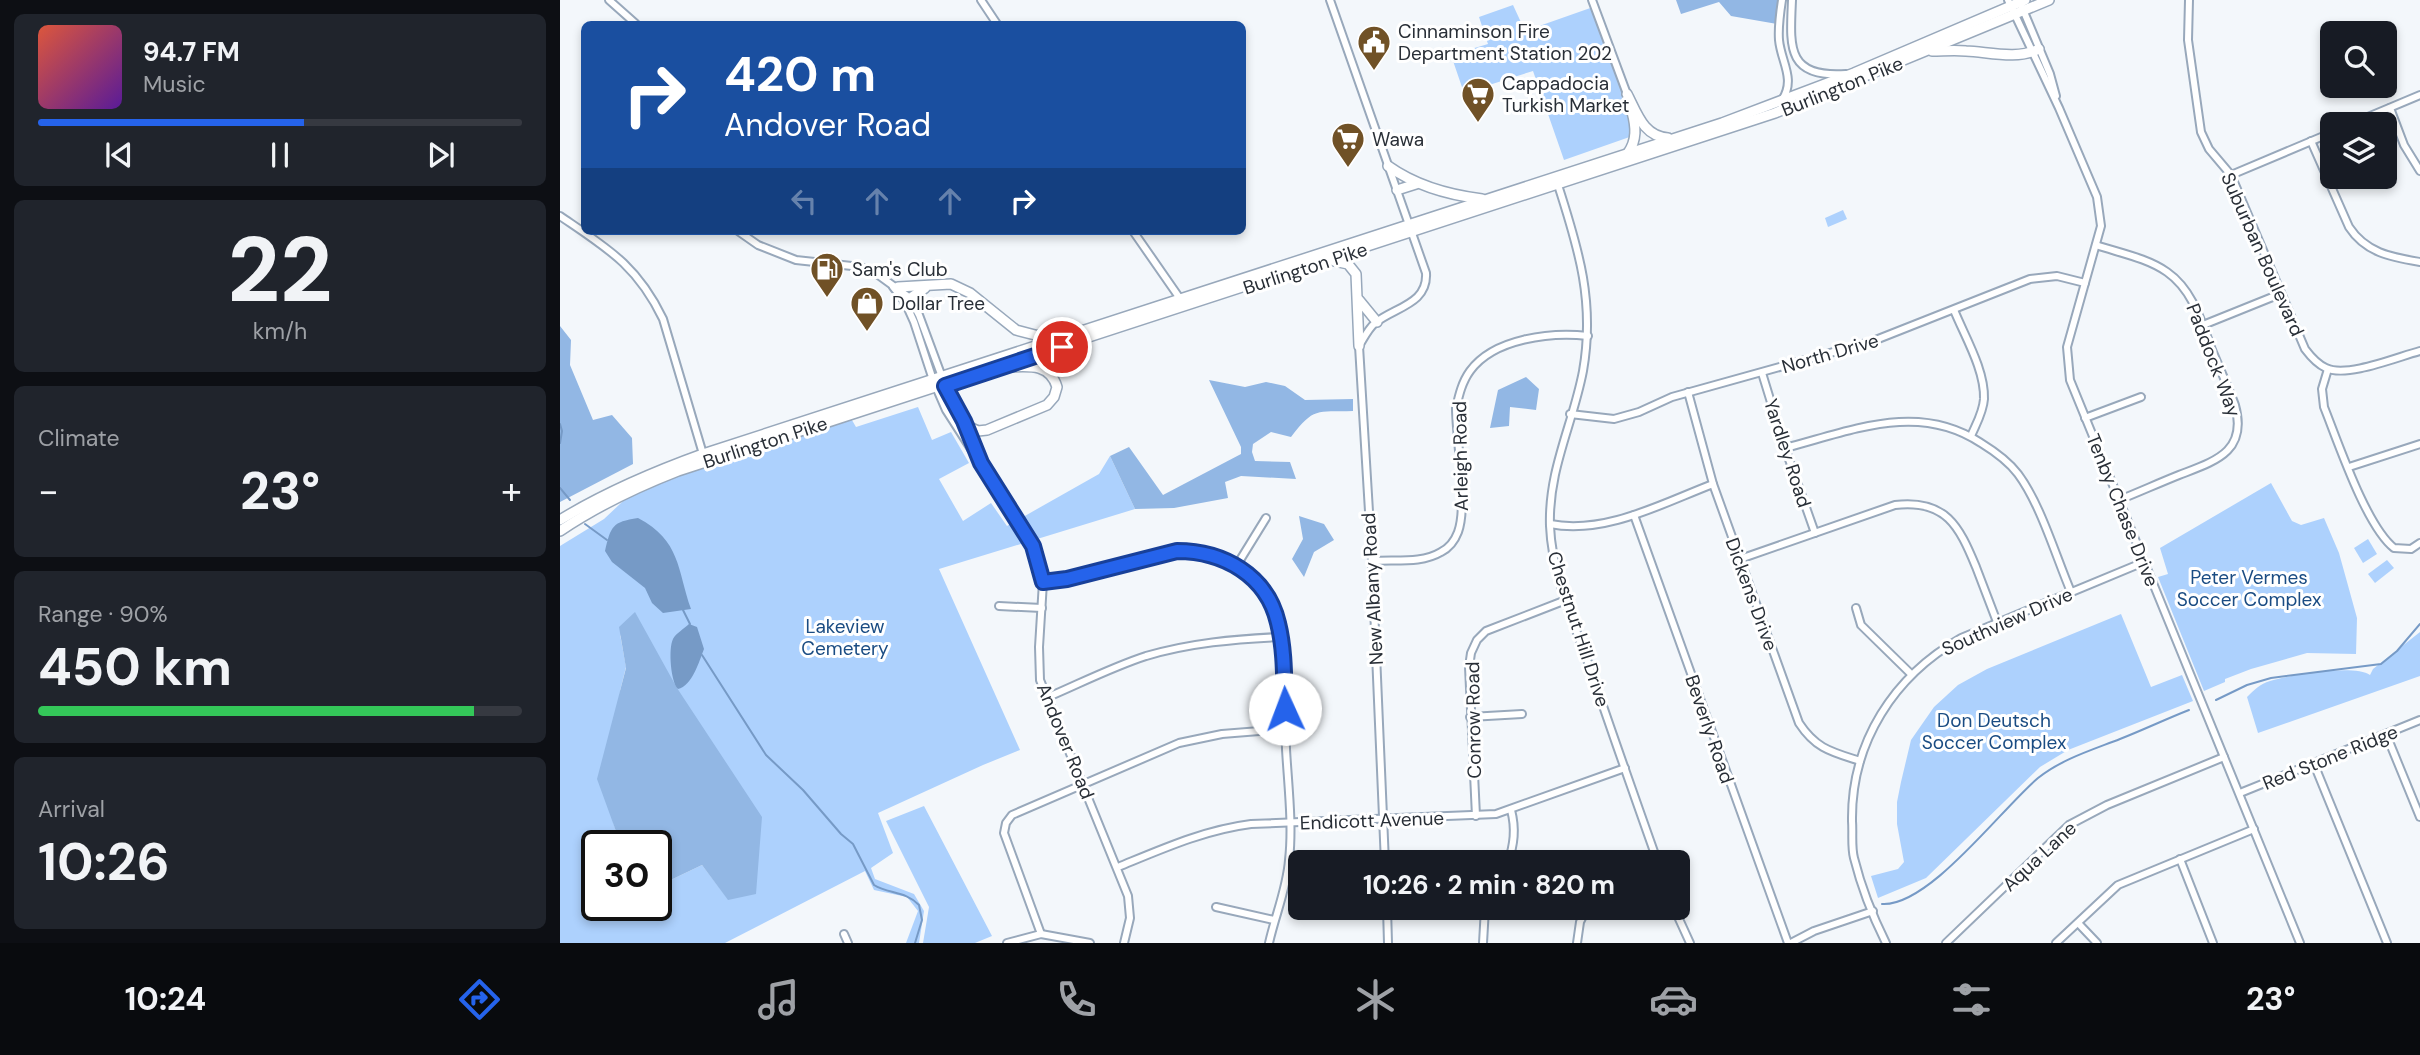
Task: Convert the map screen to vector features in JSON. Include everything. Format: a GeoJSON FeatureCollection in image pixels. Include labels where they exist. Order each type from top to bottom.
{"type":"FeatureCollection","features":[{"type":"Feature","properties":{"kind":"highway","name":"Burlington Pike"},"geometry":{"type":"LineString","coordinates":[[560,520],[595,499],[640,478],[703,454],[939,383],[998,368],[1328,261],[1488,200],[1780,103],[2017,5],[2049,0]]}},
{"type":"Feature","properties":{"kind":"highway","name":"Burlington Pike"},"geometry":{"type":"LineString","coordinates":[[560,531],[582,516],[627,493],[678,471],[1181,300],[1558,185],[1775,113],[1927,51],[2017,5]]}},
{"type":"Feature","properties":{"kind":"highway"},"geometry":{"type":"LineString","coordinates":[[1927,51],[2013,55],[2035,51]]}},
{"type":"Feature","properties":{"kind":"highway"},"geometry":{"type":"LineString","coordinates":[[1627,94],[1647,131],[1662,138],[1676,138]]}},
{"type":"Feature","properties":{"kind":"highway"},"geometry":{"type":"LineString","coordinates":[[1627,94],[1636,129],[1634,143],[1628,153]]}},
{"type":"Feature","properties":{"kind":"highway"},"geometry":{"type":"LineString","coordinates":[[1388,166],[1405,178],[1421,184],[1458,196],[1488,200]]}},
{"type":"Feature","properties":{"kind":"highway"},"geometry":{"type":"LineString","coordinates":[[1397,190],[1410,184],[1421,184]]}},
{"type":"Feature","properties":{"kind":"highway"},"geometry":{"type":"LineString","coordinates":[[1328,261],[1348,264],[1356,275],[1359,345]]}},
{"type":"Feature","properties":{"kind":"highway"},"geometry":{"type":"LineString","coordinates":[[894,285],[951,284],[961,288],[1016,330],[1035,335],[1069,337]]}},
{"type":"Feature","properties":{"kind":"highway"},"geometry":{"type":"LineString","coordinates":[[908,300],[930,285]]}},
{"type":"Feature","properties":{"kind":"highway"},"geometry":{"type":"LineString","coordinates":[[1358,295],[1362,306],[1377,322]]}},
{"type":"Feature","properties":{"kind":"highway"},"geometry":{"type":"LineString","coordinates":[[965,425],[978,431],[987,430],[1047,405],[1054,397],[1057,387],[1055,379],[1042,368],[998,368]]}},
{"type":"Feature","properties":{"kind":"street"},"geometry":{"type":"LineString","coordinates":[[609,0],[633,21]]}},
{"type":"Feature","properties":{"kind":"street"},"geometry":{"type":"LineString","coordinates":[[981,0],[995,21]]}},
{"type":"Feature","properties":{"kind":"street"},"geometry":{"type":"LineString","coordinates":[[1330,0],[1426,272],[1427,282],[1415,300],[1377,322],[1359,345]]}},
{"type":"Feature","properties":{"kind":"street"},"geometry":{"type":"LineString","coordinates":[[1592,0],[1627,94]]}},
{"type":"Feature","properties":{"kind":"street"},"geometry":{"type":"LineString","coordinates":[[1780,103],[1787,92],[1789,80],[1779,38],[1782,0]]}},
{"type":"Feature","properties":{"kind":"street"},"geometry":{"type":"LineString","coordinates":[[1792,0],[1790,33],[1792,50],[1799,64],[1819,74],[1854,73]]}},
{"type":"Feature","properties":{"kind":"street","name":"Suburban Boulevard"},"geometry":{"type":"LineString","coordinates":[[2189,0],[2188,40],[2201,132],[2210,149],[2231,175],[2305,349],[2313,359],[2328,369]]}},
{"type":"Feature","properties":{"kind":"street","name":"Tenby Chase Drive"},"geometry":{"type":"LineString","coordinates":[[2017,5],[2097,197],[2101,226],[2069,336],[2067,358],[2070,380],[2300,943]]}},
{"type":"Feature","properties":{"kind":"street"},"geometry":{"type":"LineString","coordinates":[[2380,112],[2420,94]]}},
{"type":"Feature","properties":{"kind":"street"},"geometry":{"type":"LineString","coordinates":[[2390,108],[2404,145],[2420,172]]}},
{"type":"Feature","properties":{"kind":"street"},"geometry":{"type":"LineString","coordinates":[[2231,175],[2320,137]]}},
{"type":"Feature","properties":{"kind":"street"},"geometry":{"type":"LineString","coordinates":[[2311,141],[2349,227],[2358,239],[2384,256],[2420,262]]}},
{"type":"Feature","properties":{"kind":"street","name":"Chestnut Hill Drive"},"geometry":{"type":"LineString","coordinates":[[1558,185],[1578,248],[1587,292],[1588,336],[1583,374],[1553,482],[1550,524],[1552,549],[1566,600],[1653,850]]}},
{"type":"Feature","properties":{"kind":"street"},"geometry":{"type":"LineString","coordinates":[[560,216],[581,230]]}},
{"type":"Feature","properties":{"kind":"street"},"geometry":{"type":"LineString","coordinates":[[588,235],[615,253],[654,300],[663,319],[703,454]]}},
{"type":"Feature","properties":{"kind":"street","name":"Andover Road"},"geometry":{"type":"LineString","coordinates":[[744,235],[758,245],[796,260],[860,267],[894,285],[919,315],[951,420],[1033,546],[1043,582],[1038,669],[1046,698],[1128,896],[1130,918],[1124,943]]}},
{"type":"Feature","properties":{"kind":"street"},"geometry":{"type":"LineString","coordinates":[[1136,235],[1181,300]]}},
{"type":"Feature","properties":{"kind":"street","name":"Paddock Way"},"geometry":{"type":"LineString","coordinates":[[2096,246],[2141,259],[2168,273],[2186,291],[2203,325],[2238,419],[2236,440],[2221,458],[2119,500]]}},
{"type":"Feature","properties":{"kind":"street","name":"North Drive"},"geometry":{"type":"LineString","coordinates":[[1570,414],[1614,419],[1639,412],[1688,392],[1853,349],[2030,279],[2057,276],[2085,283]]}},
{"type":"Feature","properties":{"kind":"street"},"geometry":{"type":"LineString","coordinates":[[2203,325],[2280,294]]}},
{"type":"Feature","properties":{"kind":"street"},"geometry":{"type":"LineString","coordinates":[[1954,310],[1979,372],[1984,398],[1981,414],[1971,436]]}},
{"type":"Feature","properties":{"kind":"street","name":"Arleigh Road"},"geometry":{"type":"LineString","coordinates":[[1372,561],[1428,557],[1451,545],[1458,533],[1461,512],[1456,408],[1460,391],[1473,368],[1492,353],[1529,338],[1551,334],[1588,336]]}},
{"type":"Feature","properties":{"kind":"street","name":"New Albany Road"},"geometry":{"type":"LineString","coordinates":[[1359,345],[1372,561],[1384,850]]}},
{"type":"Feature","properties":{"kind":"street"},"geometry":{"type":"LineString","coordinates":[[2420,351],[2353,369],[2328,369],[2322,388],[2324,407],[2368,512],[2381,534],[2392,546],[2405,550],[2420,543]]}},
{"type":"Feature","properties":{"kind":"street","name":"Yardley Road"},"geometry":{"type":"LineString","coordinates":[[1762,373],[1815,533]]}},
{"type":"Feature","properties":{"kind":"street","name":"Andover Road"},"geometry":{"type":"LineString","coordinates":[[939,383],[965,425],[981,463]]}},
{"type":"Feature","properties":{"kind":"street","name":"Dickens Drive"},"geometry":{"type":"LineString","coordinates":[[1688,392],[1713,484],[1799,723],[1819,746],[1860,761]]}},
{"type":"Feature","properties":{"kind":"street"},"geometry":{"type":"LineString","coordinates":[[2085,418],[2141,397]]}},
{"type":"Feature","properties":{"kind":"street"},"geometry":{"type":"LineString","coordinates":[[1785,449],[1875,424],[1904,420],[1942,424],[1971,436],[1996,452],[2018,473],[2034,501],[2071,592]]}},
{"type":"Feature","properties":{"kind":"street"},"geometry":{"type":"LineString","coordinates":[[2349,467],[2420,444]]}},
{"type":"Feature","properties":{"kind":"street"},"geometry":{"type":"LineString","coordinates":[[1550,524],[1569,527],[1590,525],[1634,515],[1713,484]]}},
{"type":"Feature","properties":{"kind":"street"},"geometry":{"type":"LineString","coordinates":[[1740,559],[1895,505],[1911,503],[1935,509],[1949,517],[1963,535],[1997,622]]}},
{"type":"Feature","properties":{"kind":"street","name":"Beverly Road"},"geometry":{"type":"LineString","coordinates":[[1634,515],[1789,943]]}},
{"type":"Feature","properties":{"kind":"street"},"geometry":{"type":"LineString","coordinates":[[1237,565],[1266,518]]}},
{"type":"Feature","properties":{"kind":"street"},"geometry":{"type":"LineString","coordinates":[[1043,582],[1067,579],[1177,551],[1212,554],[1237,565],[1259,585],[1271,603],[1280,637],[1290,823],[1289,863],[1269,943]]}},
{"type":"Feature","properties":{"kind":"street","name":"Southview Drive"},"geometry":{"type":"LineString","coordinates":[[1886,943],[1860,876],[1853,849],[1852,808],[1860,761],[1876,721],[1894,693],[1911,674],[1950,644],[2144,562]]}},
{"type":"Feature","properties":{"kind":"street","name":"Conrow Road"},"geometry":{"type":"LineString","coordinates":[[1476,816],[1468,667],[1471,653],[1477,640],[1492,628],[1566,600]]}},
{"type":"Feature","properties":{"kind":"street"},"geometry":{"type":"LineString","coordinates":[[999,606],[1042,608]]}},
{"type":"Feature","properties":{"kind":"street"},"geometry":{"type":"LineString","coordinates":[[1856,608],[1861,625],[1911,674]]}},
{"type":"Feature","properties":{"kind":"street"},"geometry":{"type":"LineString","coordinates":[[1046,698],[1143,657],[1176,648],[1280,637]]}},
{"type":"Feature","properties":{"kind":"street"},"geometry":{"type":"LineString","coordinates":[[1470,717],[1522,714]]}},
{"type":"Feature","properties":{"kind":"street","name":"Red Stone Ridge"},"geometry":{"type":"LineString","coordinates":[[2239,793],[2420,720]]}},
{"type":"Feature","properties":{"kind":"street"},"geometry":{"type":"LineString","coordinates":[[1041,934],[1004,833],[1006,823],[1017,813],[1179,743],[1222,734],[1285,729]]}},
{"type":"Feature","properties":{"kind":"street"},"geometry":{"type":"LineString","coordinates":[[2386,734],[2418,805],[2420,817]]}},
{"type":"Feature","properties":{"kind":"street","name":"Aqua Lane"},"geometry":{"type":"LineString","coordinates":[[1946,943],[2069,825],[2107,805],[2224,757]]}},
{"type":"Feature","properties":{"kind":"street"},"geometry":{"type":"LineString","coordinates":[[2314,764],[2387,943]]}},
{"type":"Feature","properties":{"kind":"street","name":"Endicott Avenue"},"geometry":{"type":"LineString","coordinates":[[1118,867],[1184,840],[1222,828],[1251,824],[1496,814],[1625,768]]}},
{"type":"Feature","properties":{"kind":"street"},"geometry":{"type":"LineString","coordinates":[[1511,810],[1515,826],[1512,850]]}},
{"type":"Feature","properties":{"kind":"street"},"geometry":{"type":"LineString","coordinates":[[2056,943],[2118,885],[2254,830]]}},
{"type":"Feature","properties":{"kind":"street"},"geometry":{"type":"LineString","coordinates":[[2179,859],[2213,943]]}},
{"type":"Feature","properties":{"kind":"street"},"geometry":{"type":"LineString","coordinates":[[1216,907],[1274,920]]}},
{"type":"Feature","properties":{"kind":"street"},"geometry":{"type":"LineString","coordinates":[[1789,943],[1814,931],[1873,911]]}},
{"type":"Feature","properties":{"kind":"street"},"geometry":{"type":"LineString","coordinates":[[1387,920],[1388,943]]}},
{"type":"Feature","properties":{"kind":"street"},"geometry":{"type":"LineString","coordinates":[[1483,943],[1484,920]]}},
{"type":"Feature","properties":{"kind":"street"},"geometry":{"type":"LineString","coordinates":[[1577,943],[1581,920]]}},
{"type":"Feature","properties":{"kind":"street"},"geometry":{"type":"LineString","coordinates":[[1679,920],[1690,943]]}},
{"type":"Feature","properties":{"kind":"street"},"geometry":{"type":"LineString","coordinates":[[2078,923],[2097,943]]}},
{"type":"Feature","properties":{"kind":"street"},"geometry":{"type":"LineString","coordinates":[[844,934],[848,943]]}},
{"type":"Feature","properties":{"kind":"street"},"geometry":{"type":"LineString","coordinates":[[1007,943],[1041,934],[1090,943]]}},
{"type":"Feature","properties":{"kind":"green space"},"geometry":{"type":"Polygon","coordinates":[[[1513,5],[1525,31],[1596,6],[1641,133],[1564,160],[1533,71],[1464,93],[1451,55],[1488,44],[1479,17],[1513,5]]]}},
{"type":"Feature","properties":{"kind":"green space"},"geometry":{"type":"Polygon","coordinates":[[[1843,210],[1847,219],[1828,227],[1825,218],[1843,210]]]}},
{"type":"Feature","properties":{"kind":"green space","name":"Lakeview Cemetery"},"geometry":{"type":"Polygon","coordinates":[[[918,407],[932,440],[951,432],[969,463],[939,479],[963,521],[991,503],[1007,526],[1099,474],[1110,456],[1135,509],[939,569],[1020,750],[878,813],[893,853],[871,868],[875,879],[914,894],[924,911],[919,943],[906,943],[918,911],[907,897],[874,890],[865,871],[725,943],[560,943],[560,546],[604,519],[638,487],[849,415],[856,427],[918,407]],[[620,634],[626,667],[620,691],[613,822],[616,830],[581,830],[581,921],[672,921],[672,879],[702,865],[728,899],[620,634]]]}},
{"type":"Feature","properties":{"kind":"green space","name":"Peter Vermes Soccer Complex"},"geometry":{"type":"Polygon","coordinates":[[[2271,483],[2292,521],[2301,525],[2324,518],[2339,553],[2357,618],[2356,654],[2307,653],[2251,669],[2204,691],[2158,577],[2168,574],[2160,548],[2271,483]]]}},
{"type":"Feature","properties":{"kind":"green space"},"geometry":{"type":"Polygon","coordinates":[[[2368,539],[2377,554],[2363,563],[2354,548],[2368,539]]]}},
{"type":"Feature","properties":{"kind":"green space"},"geometry":{"type":"Polygon","coordinates":[[[2387,560],[2394,568],[2375,583],[2368,574],[2387,560]]]}},
{"type":"Feature","properties":{"kind":"green space","name":"Don Deutsch Soccer Complex"},"geometry":{"type":"Polygon","coordinates":[[[2121,614],[2151,687],[2182,675],[2193,701],[2068,750],[2040,767],[1926,878],[1878,898],[1871,876],[1898,869],[1904,862],[1897,824],[1897,802],[1911,740],[1934,707],[1958,685],[1987,669],[2121,614]]]}},
{"type":"Feature","properties":{"kind":"green space"},"geometry":{"type":"Polygon","coordinates":[[[2420,632],[2420,676],[2258,733],[2247,697],[2266,682],[2337,670],[2370,675],[2373,669],[2420,632]]]}},
{"type":"Feature","properties":{"kind":"green space"},"geometry":{"type":"Polygon","coordinates":[[[924,806],[992,936],[975,943],[923,943],[929,907],[886,821],[924,806]]]}},
{"type":"Feature","properties":{"kind":"shaded area"},"geometry":{"type":"Polygon","coordinates":[[[1676,0],[1786,0],[1783,25],[1731,16],[1719,2],[1681,14],[1676,0]]]}},
{"type":"Feature","properties":{"kind":"shaded area"},"geometry":{"type":"Polygon","coordinates":[[[560,326],[571,340],[570,365],[593,420],[612,415],[632,438],[633,464],[560,502],[560,326]]]}},
{"type":"Feature","properties":{"kind":"shaded area"},"geometry":{"type":"Polygon","coordinates":[[[1526,377],[1539,389],[1536,410],[1510,407],[1509,426],[1490,428],[1498,390],[1526,377]]]}},
{"type":"Feature","properties":{"kind":"shaded area"},"geometry":{"type":"Polygon","coordinates":[[[1209,380],[1245,387],[1266,382],[1285,386],[1305,400],[1353,399],[1353,411],[1317,413],[1305,420],[1291,437],[1271,432],[1253,444],[1255,461],[1290,462],[1296,479],[1241,476],[1225,482],[1228,498],[1174,508],[1135,509],[1110,456],[1129,447],[1163,495],[1241,454],[1241,447],[1209,380]]]}},
{"type":"Feature","properties":{"kind":"shaded area"},"geometry":{"type":"Polygon","coordinates":[[[1299,516],[1324,524],[1334,540],[1314,552],[1304,577],[1292,559],[1303,539],[1299,516]]]}},
{"type":"Feature","properties":{"kind":"shaded area"},"geometry":{"type":"Polygon","coordinates":[[[638,518],[652,527],[670,546],[691,609],[663,613],[652,603],[645,588],[612,562],[605,551],[614,527],[623,521],[638,518]]]}},
{"type":"Feature","properties":{"kind":"shaded area"},"geometry":{"type":"Polygon","coordinates":[[[635,612],[677,688],[762,817],[756,894],[728,900],[702,865],[672,879],[672,830],[616,830],[597,779],[626,668],[619,627],[635,612]]]}},
{"type":"Feature","properties":{"kind":"shaded area"},"geometry":{"type":"Polygon","coordinates":[[[689,624],[697,627],[704,649],[691,678],[678,689],[672,673],[671,644],[676,635],[689,624]]]}},
{"type":"Feature","properties":{"kind":"waterway"},"geometry":{"type":"LineString","coordinates":[[560,424],[560,443]]}},
{"type":"Feature","properties":{"kind":"waterway"},"geometry":{"type":"LineString","coordinates":[[560,488],[570,500]]}},
{"type":"Feature","properties":{"kind":"waterway"},"geometry":{"type":"LineString","coordinates":[[585,524],[607,540]]}},
{"type":"Feature","properties":{"kind":"waterway"},"geometry":{"type":"LineString","coordinates":[[683,610],[690,624]]}},
{"type":"Feature","properties":{"kind":"waterway"},"geometry":{"type":"LineString","coordinates":[[2216,700],[2247,685],[2271,678],[2381,664],[2397,651],[2420,624]]}},
{"type":"Feature","properties":{"kind":"waterway"},"geometry":{"type":"LineString","coordinates":[[702,655],[766,755],[853,844],[874,885],[908,897],[919,905],[922,920],[915,943]]}},
{"type":"Feature","properties":{"kind":"waterway"},"geometry":{"type":"LineString","coordinates":[[1882,904],[1901,901],[1943,873],[2047,771],[2189,710]]}},
{"type":"Feature","properties":{"kind":"place","name":"Cinnaminson Fire Department Station 202"},"geometry":{"type":"Point","coordinates":[1374,72]}},
{"type":"Feature","properties":{"kind":"place","name":"Cappadocia Turkish Market"},"geometry":{"type":"Point","coordinates":[1478,124]}},
{"type":"Feature","properties":{"kind":"place","name":"Wawa"},"geometry":{"type":"Point","coordinates":[1348,169]}},
{"type":"Feature","properties":{"kind":"place","name":"Sam's Club"},"geometry":{"type":"Point","coordinates":[827,299]}},
{"type":"Feature","properties":{"kind":"place","name":"Dollar Tree"},"geometry":{"type":"Point","coordinates":[867,333]}},
{"type":"Feature","properties":{"kind":"route"},"geometry":{"type":"LineString","coordinates":[[1062,347],[945,386],[964,421],[981,463],[1033,546],[1043,582],[1067,579],[1156,554],[1177,551],[1212,554],[1237,565],[1259,585],[1271,603],[1278,622],[1285,709]]}}]}
